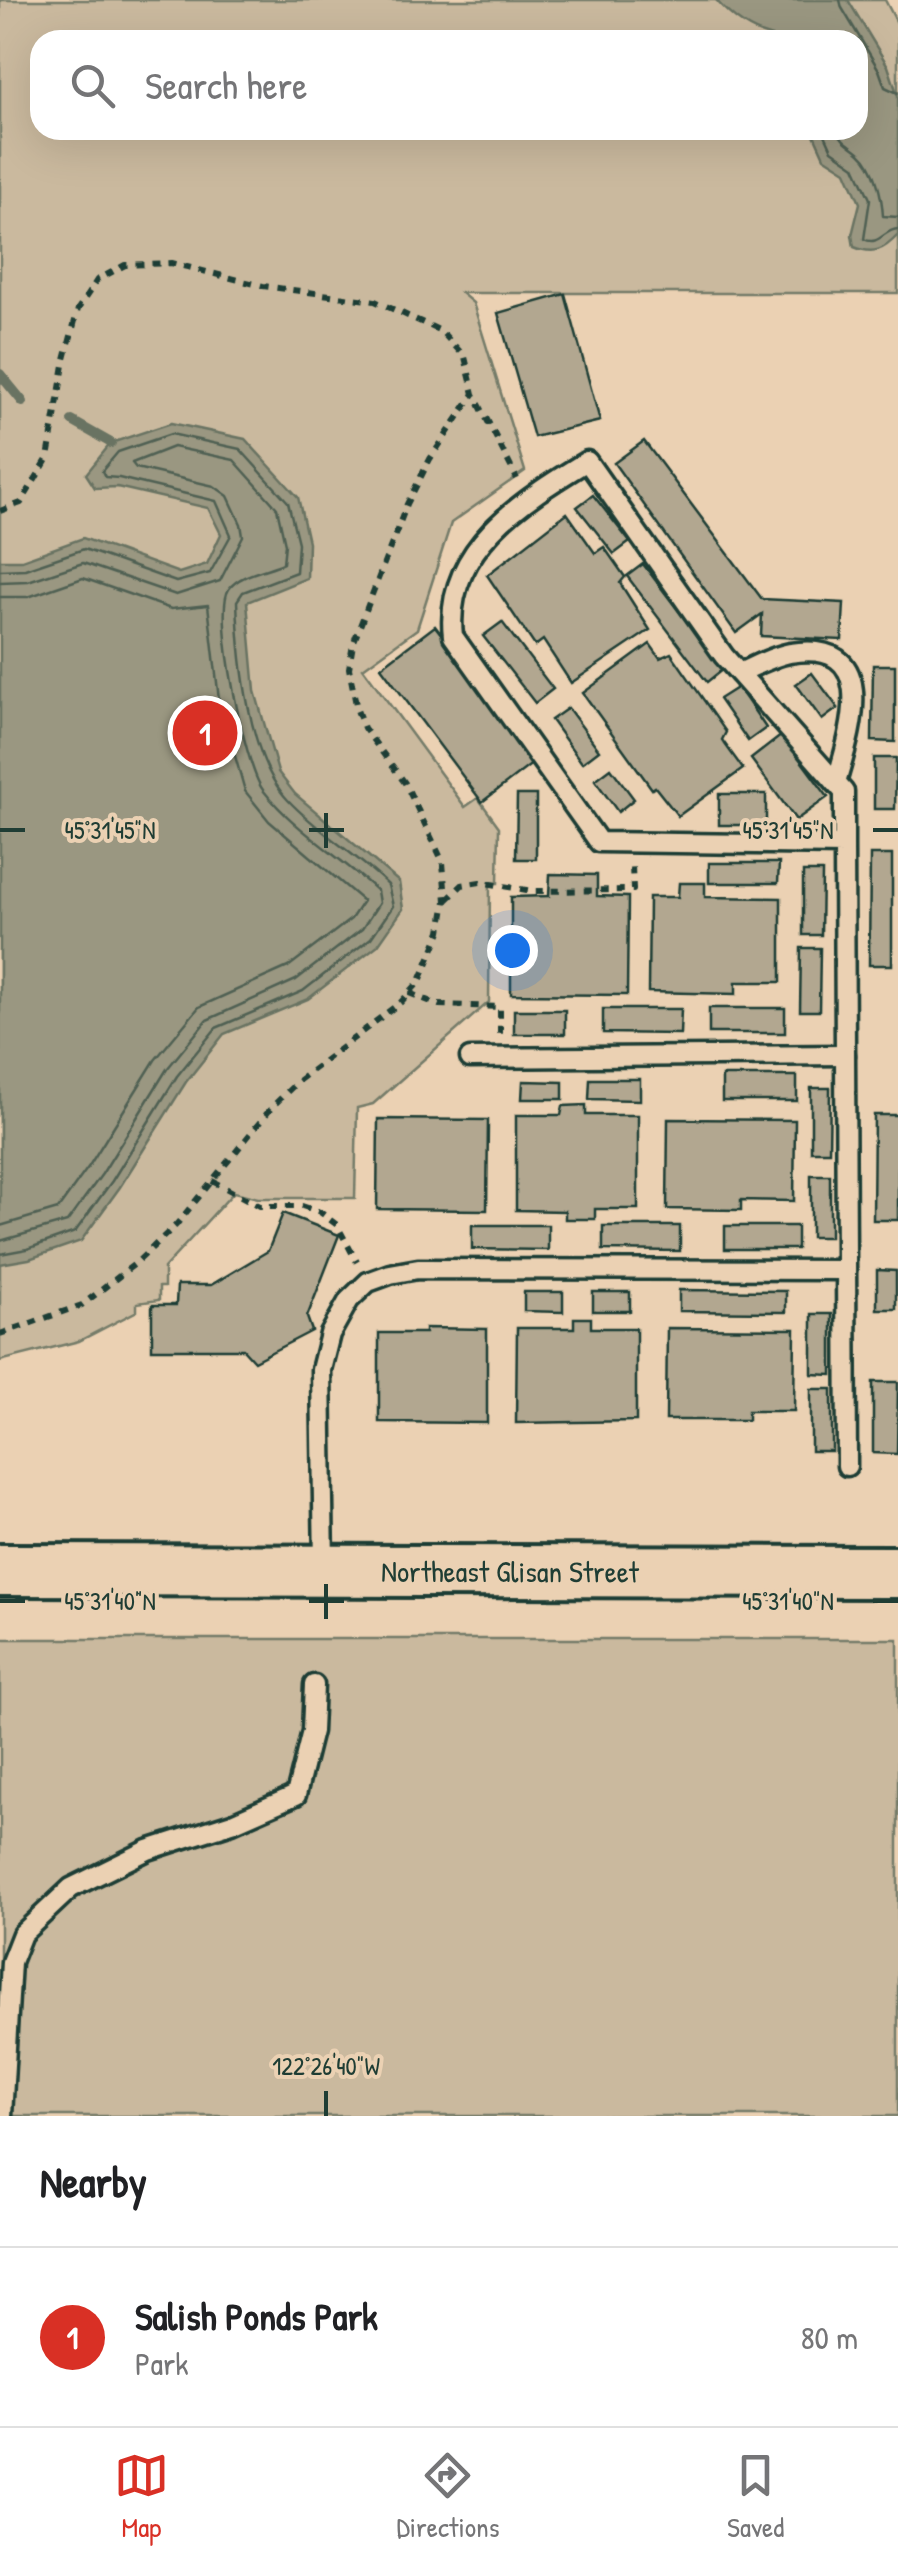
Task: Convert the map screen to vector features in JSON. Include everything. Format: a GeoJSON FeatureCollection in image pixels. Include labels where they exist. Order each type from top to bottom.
{"type":"FeatureCollection","features":[{"type":"Feature","properties":{"kind":"main road","name":"Northeast Glisan Street"},"geometry":{"type":"LineString","coordinates":[[0,1570],[898,1572]]}},
{"type":"Feature","properties":{"kind":"lane"},"geometry":{"type":"LineString","coordinates":[[844,845],[599,842],[453,636],[450,609],[484,538],[527,498],[587,461],[739,673],[844,792],[847,1466]]}},
{"type":"Feature","properties":{"kind":"lane"},"geometry":{"type":"LineString","coordinates":[[739,673],[786,653],[812,651],[836,657],[852,676],[853,701],[836,783]]}},
{"type":"Feature","properties":{"kind":"lane"},"geometry":{"type":"LineString","coordinates":[[470,1058],[845,1056]]}},
{"type":"Feature","properties":{"kind":"lane"},"geometry":{"type":"LineString","coordinates":[[324,1571],[322,1370],[330,1334],[349,1300],[368,1282],[418,1269],[846,1270]]}},
{"type":"Feature","properties":{"kind":"lane"},"geometry":{"type":"LineString","coordinates":[[2,2116],[11,1962],[22,1934],[71,1888],[148,1850],[232,1823],[296,1794],[312,1731],[314,1685]]}},
{"type":"Feature","properties":{"kind":"path"},"geometry":{"type":"LineString","coordinates":[[0,511],[21,503],[48,458],[78,309],[96,280],[125,265],[171,264],[263,286],[375,300],[441,330],[465,357],[474,394],[527,498]]}},
{"type":"Feature","properties":{"kind":"path"},"geometry":{"type":"LineString","coordinates":[[0,1334],[82,1305],[136,1263],[176,1225],[273,1106],[420,981],[441,931],[446,901],[443,862],[405,783],[364,728],[356,710],[350,668],[353,644],[407,504],[430,459],[474,394]]}},
{"type":"Feature","properties":{"kind":"path"},"geometry":{"type":"LineString","coordinates":[[446,901],[462,886],[480,882],[532,891],[632,890],[631,842]]}},
{"type":"Feature","properties":{"kind":"path"},"geometry":{"type":"LineString","coordinates":[[409,993],[439,1005],[500,1006],[500,1058]]}},
{"type":"Feature","properties":{"kind":"path"},"geometry":{"type":"LineString","coordinates":[[212,1181],[260,1206],[302,1206],[320,1212],[336,1225],[368,1282]]}},
{"type":"Feature","properties":{"kind":"shaded area"},"geometry":{"type":"Polygon","coordinates":[[[0,0],[885,0],[898,25],[898,293],[461,293],[473,303],[525,471],[451,523],[417,629],[363,668],[465,807],[478,798],[499,827],[498,883],[490,883],[489,1002],[373,1104],[357,1108],[355,1198],[258,1198],[234,1192],[164,1268],[159,1300],[137,1303],[137,1311],[79,1341],[0,1361],[0,0]]]}},
{"type":"Feature","properties":{"kind":"shaded area"},"geometry":{"type":"Polygon","coordinates":[[[0,1639],[898,1639],[898,2116],[0,2116],[0,1639]]]}},
{"type":"Feature","properties":{"kind":"water"},"geometry":{"type":"Polygon","coordinates":[[[716,0],[848,0],[866,30],[754,30],[716,0]]]}},
{"type":"Feature","properties":{"kind":"water"},"geometry":{"type":"Polygon","coordinates":[[[868,33],[888,66],[898,96],[898,235],[888,244],[873,251],[854,247],[852,235],[860,203],[846,171],[824,157],[816,140],[868,140],[868,33]]]}},
{"type":"Feature","properties":{"kind":"water"},"geometry":{"type":"Polygon","coordinates":[[[171,423],[245,439],[298,497],[308,542],[307,578],[247,602],[255,691],[278,772],[295,794],[399,882],[403,909],[378,945],[308,999],[224,1034],[186,1082],[81,1241],[29,1259],[0,1264],[0,560],[22,560],[83,538],[179,573],[207,564],[221,534],[208,508],[117,487],[95,488],[86,474],[111,443],[171,423]]]}},
{"type":"Feature","properties":{"kind":"building"},"geometry":{"type":"Polygon","coordinates":[[[565,294],[600,421],[534,437],[498,313],[565,294]]]}},
{"type":"Feature","properties":{"kind":"building"},"geometry":{"type":"Polygon","coordinates":[[[644,441],[762,599],[844,603],[842,640],[761,636],[762,614],[736,633],[614,463],[644,441]]]}},
{"type":"Feature","properties":{"kind":"building"},"geometry":{"type":"Polygon","coordinates":[[[593,495],[630,542],[614,554],[577,507],[593,495]]]}},
{"type":"Feature","properties":{"kind":"building"},"geometry":{"type":"Polygon","coordinates":[[[567,513],[595,553],[604,547],[625,577],[620,583],[650,630],[571,683],[543,640],[535,646],[487,575],[567,513]]]}},
{"type":"Feature","properties":{"kind":"building"},"geometry":{"type":"Polygon","coordinates":[[[643,564],[723,669],[707,682],[627,576],[643,564]]]}},
{"type":"Feature","properties":{"kind":"building"},"geometry":{"type":"Polygon","coordinates":[[[502,622],[553,689],[535,703],[483,636],[502,622]]]}},
{"type":"Feature","properties":{"kind":"building"},"geometry":{"type":"Polygon","coordinates":[[[435,626],[537,760],[482,802],[381,667],[435,626]]]}},
{"type":"Feature","properties":{"kind":"building"},"geometry":{"type":"Polygon","coordinates":[[[650,644],[660,658],[671,653],[726,732],[722,740],[743,769],[678,816],[655,787],[652,789],[583,693],[650,644]]]}},
{"type":"Feature","properties":{"kind":"building"},"geometry":{"type":"Polygon","coordinates":[[[873,665],[895,665],[895,742],[872,741],[873,665]]]}},
{"type":"Feature","properties":{"kind":"building"},"geometry":{"type":"Polygon","coordinates":[[[812,673],[838,708],[822,720],[796,684],[812,673]]]}},
{"type":"Feature","properties":{"kind":"building"},"geometry":{"type":"Polygon","coordinates":[[[738,687],[766,728],[748,741],[719,699],[738,687]]]}},
{"type":"Feature","properties":{"kind":"building"},"geometry":{"type":"Polygon","coordinates":[[[568,708],[599,750],[582,763],[551,720],[568,708]]]}},
{"type":"Feature","properties":{"kind":"building"},"geometry":{"type":"Polygon","coordinates":[[[782,735],[828,797],[796,820],[751,759],[782,735]]]}},
{"type":"Feature","properties":{"kind":"building"},"geometry":{"type":"Polygon","coordinates":[[[874,758],[896,758],[895,809],[874,809],[874,758]]]}},
{"type":"Feature","properties":{"kind":"building"},"geometry":{"type":"Polygon","coordinates":[[[611,768],[634,799],[618,812],[595,780],[611,768]]]}},
{"type":"Feature","properties":{"kind":"building"},"geometry":{"type":"Polygon","coordinates":[[[719,794],[766,794],[766,825],[719,825],[719,794]]]}},
{"type":"Feature","properties":{"kind":"building"},"geometry":{"type":"Polygon","coordinates":[[[517,795],[536,795],[536,859],[516,859],[517,795]]]}},
{"type":"Feature","properties":{"kind":"building"},"geometry":{"type":"Polygon","coordinates":[[[870,855],[892,855],[892,965],[869,965],[870,855]]]}},
{"type":"Feature","properties":{"kind":"building"},"geometry":{"type":"Polygon","coordinates":[[[709,863],[779,863],[778,883],[709,883],[709,863]]]}},
{"type":"Feature","properties":{"kind":"building"},"geometry":{"type":"Polygon","coordinates":[[[803,872],[822,872],[821,935],[803,935],[803,872]]]}},
{"type":"Feature","properties":{"kind":"building"},"geometry":{"type":"Polygon","coordinates":[[[550,874],[597,875],[597,896],[628,897],[627,995],[511,994],[511,897],[549,896],[550,874]]]}},
{"type":"Feature","properties":{"kind":"building"},"geometry":{"type":"Polygon","coordinates":[[[679,883],[705,883],[705,897],[781,898],[781,982],[736,982],[736,994],[648,992],[649,897],[678,897],[679,883]]]}},
{"type":"Feature","properties":{"kind":"building"},"geometry":{"type":"Polygon","coordinates":[[[801,948],[820,948],[819,1011],[800,1011],[801,948]]]}},
{"type":"Feature","properties":{"kind":"building"},"geometry":{"type":"Polygon","coordinates":[[[709,1008],[785,1008],[785,1033],[709,1033],[709,1008]]]}},
{"type":"Feature","properties":{"kind":"building"},"geometry":{"type":"Polygon","coordinates":[[[603,1009],[681,1009],[680,1034],[603,1033],[603,1009]]]}},
{"type":"Feature","properties":{"kind":"building"},"geometry":{"type":"Polygon","coordinates":[[[514,1010],[565,1010],[565,1034],[514,1034],[514,1010]]]}},
{"type":"Feature","properties":{"kind":"building"},"geometry":{"type":"Polygon","coordinates":[[[722,1076],[797,1076],[797,1101],[722,1101],[722,1076]]]}},
{"type":"Feature","properties":{"kind":"building"},"geometry":{"type":"Polygon","coordinates":[[[590,1079],[640,1079],[640,1100],[589,1099],[590,1079]]]}},
{"type":"Feature","properties":{"kind":"building"},"geometry":{"type":"Polygon","coordinates":[[[523,1081],[563,1082],[563,1099],[522,1099],[523,1081]]]}},
{"type":"Feature","properties":{"kind":"building"},"geometry":{"type":"Polygon","coordinates":[[[811,1088],[830,1088],[829,1151],[811,1151],[811,1088]]]}},
{"type":"Feature","properties":{"kind":"building"},"geometry":{"type":"Polygon","coordinates":[[[586,1105],[586,1115],[638,1115],[638,1209],[595,1209],[595,1219],[565,1219],[565,1211],[516,1210],[516,1115],[561,1115],[563,1106],[586,1105]]]}},
{"type":"Feature","properties":{"kind":"building"},"geometry":{"type":"Polygon","coordinates":[[[874,1115],[898,1115],[898,1220],[873,1220],[874,1115]]]}},
{"type":"Feature","properties":{"kind":"building"},"geometry":{"type":"Polygon","coordinates":[[[378,1119],[488,1120],[487,1210],[377,1209],[378,1119]]]}},
{"type":"Feature","properties":{"kind":"building"},"geometry":{"type":"Polygon","coordinates":[[[668,1119],[795,1120],[794,1201],[741,1200],[741,1210],[667,1209],[668,1119]]]}},
{"type":"Feature","properties":{"kind":"building"},"geometry":{"type":"Polygon","coordinates":[[[811,1175],[830,1175],[830,1237],[811,1237],[811,1175]]]}},
{"type":"Feature","properties":{"kind":"building"},"geometry":{"type":"Polygon","coordinates":[[[283,1213],[339,1235],[307,1317],[312,1331],[254,1361],[243,1349],[152,1349],[152,1305],[176,1305],[177,1285],[211,1285],[268,1251],[283,1213]]]}},
{"type":"Feature","properties":{"kind":"building"},"geometry":{"type":"Polygon","coordinates":[[[472,1225],[548,1225],[548,1250],[472,1249],[472,1225]]]}},
{"type":"Feature","properties":{"kind":"building"},"geometry":{"type":"Polygon","coordinates":[[[603,1226],[680,1226],[680,1251],[603,1250],[603,1226]]]}},
{"type":"Feature","properties":{"kind":"building"},"geometry":{"type":"Polygon","coordinates":[[[725,1226],[797,1226],[797,1249],[725,1249],[725,1226]]]}},
{"type":"Feature","properties":{"kind":"building"},"geometry":{"type":"Polygon","coordinates":[[[877,1270],[896,1271],[896,1309],[877,1309],[877,1270]]]}},
{"type":"Feature","properties":{"kind":"building"},"geometry":{"type":"Polygon","coordinates":[[[679,1290],[786,1291],[786,1312],[679,1311],[679,1290]]]}},
{"type":"Feature","properties":{"kind":"building"},"geometry":{"type":"Polygon","coordinates":[[[524,1292],[563,1292],[563,1312],[524,1311],[524,1292]]]}},
{"type":"Feature","properties":{"kind":"building"},"geometry":{"type":"Polygon","coordinates":[[[593,1292],[630,1292],[630,1311],[593,1311],[593,1292]]]}},
{"type":"Feature","properties":{"kind":"building"},"geometry":{"type":"Polygon","coordinates":[[[812,1314],[832,1314],[832,1375],[812,1374],[812,1314]]]}},
{"type":"Feature","properties":{"kind":"building"},"geometry":{"type":"Polygon","coordinates":[[[574,1318],[591,1318],[591,1328],[636,1328],[636,1421],[516,1423],[517,1328],[574,1328],[574,1318]]]}},
{"type":"Feature","properties":{"kind":"building"},"geometry":{"type":"Polygon","coordinates":[[[425,1328],[487,1329],[487,1423],[379,1422],[379,1333],[425,1333],[425,1328]]]}},
{"type":"Feature","properties":{"kind":"building"},"geometry":{"type":"Polygon","coordinates":[[[667,1328],[795,1329],[794,1411],[748,1411],[748,1420],[666,1420],[667,1328]]]}},
{"type":"Feature","properties":{"kind":"building"},"geometry":{"type":"Polygon","coordinates":[[[873,1382],[898,1382],[897,1454],[873,1453],[873,1382]]]}},
{"type":"Feature","properties":{"kind":"building"},"geometry":{"type":"Polygon","coordinates":[[[811,1389],[832,1389],[832,1451],[811,1451],[811,1389]]]}},
{"type":"Feature","properties":{"kind":"waterway"},"geometry":{"type":"LineString","coordinates":[[0,374],[23,402]]}},
{"type":"Feature","properties":{"kind":"waterway"},"geometry":{"type":"LineString","coordinates":[[72,421],[111,443]]}},
{"type":"Feature","properties":{"kind":"place","name":"Salish Ponds Park"},"geometry":{"type":"Point","coordinates":[205,733]}}]}
